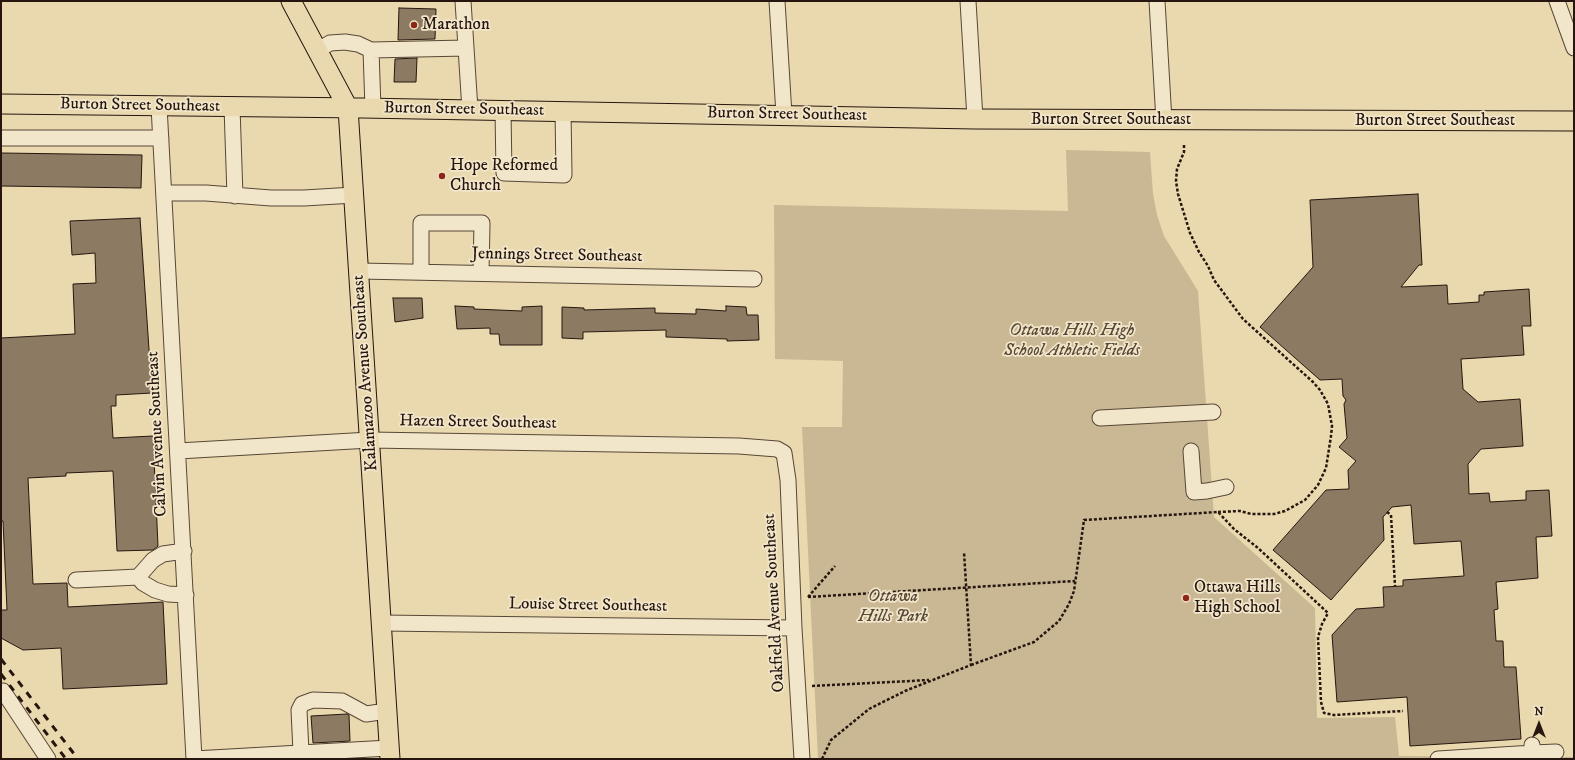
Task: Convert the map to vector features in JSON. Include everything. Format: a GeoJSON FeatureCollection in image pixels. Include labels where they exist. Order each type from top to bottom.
{"type":"FeatureCollection","features":[{"type":"Feature","properties":{"kind":"main road","name":"Kalamazoo Avenue Southeast"},"geometry":{"type":"LineString","coordinates":[[291,1],[348,108],[389,753]]}},
{"type":"Feature","properties":{"kind":"main road","name":"Burton Street Southeast"},"geometry":{"type":"LineString","coordinates":[[1,104],[503,110],[975,119],[1164,121],[1574,121]]}},
{"type":"Feature","properties":{"kind":"street"},"geometry":{"type":"LineString","coordinates":[[463,1],[470,110]]}},
{"type":"Feature","properties":{"kind":"street"},"geometry":{"type":"LineString","coordinates":[[777,1],[784,115]]}},
{"type":"Feature","properties":{"kind":"street"},"geometry":{"type":"LineString","coordinates":[[968,1],[975,119]]}},
{"type":"Feature","properties":{"kind":"street"},"geometry":{"type":"LineString","coordinates":[[1157,1],[1164,121]]}},
{"type":"Feature","properties":{"kind":"street"},"geometry":{"type":"LineString","coordinates":[[1557,1],[1574,48]]}},
{"type":"Feature","properties":{"kind":"street"},"geometry":{"type":"LineString","coordinates":[[318,50],[330,43],[345,42],[358,44],[371,50],[466,48]]}},
{"type":"Feature","properties":{"kind":"street"},"geometry":{"type":"LineString","coordinates":[[371,50],[373,108]]}},
{"type":"Feature","properties":{"kind":"street","name":"Calvin Avenue Southeast"},"geometry":{"type":"LineString","coordinates":[[159,106],[194,759]]}},
{"type":"Feature","properties":{"kind":"street"},"geometry":{"type":"LineString","coordinates":[[232,107],[235,196]]}},
{"type":"Feature","properties":{"kind":"street"},"geometry":{"type":"LineString","coordinates":[[503,110],[504,174],[564,175],[563,111]]}},
{"type":"Feature","properties":{"kind":"street"},"geometry":{"type":"LineString","coordinates":[[1,138],[161,138]]}},
{"type":"Feature","properties":{"kind":"street"},"geometry":{"type":"LineString","coordinates":[[164,193],[206,193],[235,196],[304,198],[354,195]]}},
{"type":"Feature","properties":{"kind":"street"},"geometry":{"type":"LineString","coordinates":[[421,272],[421,223],[482,223],[481,273]]}},
{"type":"Feature","properties":{"kind":"street","name":"Jennings Street Southeast"},"geometry":{"type":"LineString","coordinates":[[359,271],[754,279]]}},
{"type":"Feature","properties":{"kind":"street"},"geometry":{"type":"LineString","coordinates":[[1100,418],[1213,412]]}},
{"type":"Feature","properties":{"kind":"street","name":"Hazen Street Southeast"},"geometry":{"type":"LineString","coordinates":[[178,451],[370,440],[739,446],[777,449]]}},
{"type":"Feature","properties":{"kind":"street","name":"Oakfield Avenue Southeast"},"geometry":{"type":"LineString","coordinates":[[777,449],[784,453],[788,480],[794,628],[802,759]]}},
{"type":"Feature","properties":{"kind":"street"},"geometry":{"type":"LineString","coordinates":[[1191,451],[1194,492],[1226,487]]}},
{"type":"Feature","properties":{"kind":"street"},"geometry":{"type":"LineString","coordinates":[[76,580],[138,577],[153,560],[163,554],[184,551]]}},
{"type":"Feature","properties":{"kind":"street"},"geometry":{"type":"LineString","coordinates":[[138,577],[143,583],[155,590],[168,594],[186,595]]}},
{"type":"Feature","properties":{"kind":"street","name":"Louise Street Southeast"},"geometry":{"type":"LineString","coordinates":[[381,623],[794,628]]}},
{"type":"Feature","properties":{"kind":"street"},"geometry":{"type":"LineString","coordinates":[[1,691],[3,691],[48,759]]}},
{"type":"Feature","properties":{"kind":"street"},"geometry":{"type":"LineString","coordinates":[[301,752],[299,710],[302,704],[313,700],[342,701],[366,714],[387,711]]}},
{"type":"Feature","properties":{"kind":"street"},"geometry":{"type":"LineString","coordinates":[[1438,759],[1532,749],[1556,752]]}},
{"type":"Feature","properties":{"kind":"street"},"geometry":{"type":"LineString","coordinates":[[194,759],[301,752],[389,753]]}},
{"type":"Feature","properties":{"kind":"path"},"geometry":{"type":"LineString","coordinates":[[822,759],[831,740],[869,709],[931,680],[1034,642],[1047,632],[1059,621],[1069,604],[1074,591],[1084,520],[1240,511],[1251,514],[1274,514],[1285,511],[1305,500],[1318,485],[1326,468],[1332,426],[1328,404],[1320,390],[1313,382],[1243,319],[1214,280],[1190,233],[1178,194],[1176,181],[1177,169],[1184,152],[1184,144]]}},
{"type":"Feature","properties":{"kind":"path"},"geometry":{"type":"LineString","coordinates":[[1218,512],[1234,529],[1258,548],[1328,613],[1322,624],[1318,637],[1321,702],[1324,713],[1334,714],[1403,711]]}},
{"type":"Feature","properties":{"kind":"path"},"geometry":{"type":"LineString","coordinates":[[1387,512],[1391,515],[1395,586]]}},
{"type":"Feature","properties":{"kind":"path"},"geometry":{"type":"LineString","coordinates":[[964,552],[971,665]]}},
{"type":"Feature","properties":{"kind":"path"},"geometry":{"type":"LineString","coordinates":[[835,566],[808,597],[1075,581]]}},
{"type":"Feature","properties":{"kind":"path"},"geometry":{"type":"LineString","coordinates":[[812,686],[931,680]]}},
{"type":"Feature","properties":{"kind":"green space","name":"Ottawa Hills High School Athletic Fields"},"geometry":{"type":"Polygon","coordinates":[[[1066,150],[1150,152],[1153,194],[1157,215],[1164,236],[1198,291],[1214,517],[1315,608],[1317,718],[1395,717],[1399,756],[1574,757],[1574,759],[818,759],[802,427],[842,427],[843,361],[775,359],[774,205],[1068,211],[1066,150]]]}},
{"type":"Feature","properties":{"kind":"building"},"geometry":{"type":"Polygon","coordinates":[[[399,8],[436,9],[435,39],[398,40],[399,8]]]}},
{"type":"Feature","properties":{"kind":"building"},"geometry":{"type":"Polygon","coordinates":[[[417,58],[416,82],[394,82],[395,59],[417,58]]]}},
{"type":"Feature","properties":{"kind":"building"},"geometry":{"type":"Polygon","coordinates":[[[1,153],[142,155],[141,188],[1,186],[1,153]]]}},
{"type":"Feature","properties":{"kind":"building","name":"Ottawa Hills High School"},"geometry":{"type":"Polygon","coordinates":[[[1418,194],[1422,265],[1419,265],[1401,287],[1447,285],[1448,304],[1479,302],[1479,295],[1484,295],[1484,292],[1529,289],[1531,326],[1522,326],[1524,355],[1461,359],[1463,389],[1478,402],[1520,399],[1523,446],[1481,449],[1468,464],[1469,494],[1489,493],[1490,502],[1526,500],[1526,491],[1549,490],[1552,536],[1536,537],[1538,578],[1496,582],[1498,609],[1494,610],[1496,641],[1503,641],[1504,667],[1516,667],[1521,739],[1410,746],[1407,697],[1337,702],[1332,635],[1356,609],[1384,607],[1383,587],[1403,586],[1403,580],[1464,576],[1461,541],[1414,544],[1411,505],[1392,507],[1383,517],[1384,540],[1331,600],[1273,550],[1326,490],[1349,489],[1348,470],[1356,461],[1339,447],[1347,438],[1344,404],[1346,400],[1343,396],[1342,379],[1320,380],[1260,327],[1313,267],[1310,200],[1418,194]]]}},
{"type":"Feature","properties":{"kind":"building"},"geometry":{"type":"Polygon","coordinates":[[[140,218],[152,393],[116,395],[116,406],[111,406],[113,438],[153,436],[158,546],[153,550],[117,551],[113,471],[66,473],[66,476],[28,478],[33,584],[67,583],[68,607],[163,602],[167,684],[63,689],[61,648],[23,650],[1,638],[1,610],[7,610],[3,521],[1,521],[1,338],[75,334],[73,284],[96,283],[95,253],[72,255],[70,221],[140,218]]]}},
{"type":"Feature","properties":{"kind":"building"},"geometry":{"type":"Polygon","coordinates":[[[393,298],[422,298],[423,318],[395,322],[393,298]]]}},
{"type":"Feature","properties":{"kind":"building"},"geometry":{"type":"Polygon","coordinates":[[[455,306],[474,307],[474,309],[522,311],[522,307],[542,306],[542,345],[500,345],[499,334],[490,334],[490,328],[457,329],[455,306]]]}},
{"type":"Feature","properties":{"kind":"building"},"geometry":{"type":"Polygon","coordinates":[[[726,306],[746,307],[747,315],[758,315],[759,340],[727,341],[727,339],[666,337],[666,330],[583,332],[583,339],[562,338],[562,307],[584,308],[584,310],[655,308],[655,313],[696,314],[696,309],[726,311],[726,306]]]}},
{"type":"Feature","properties":{"kind":"building"},"geometry":{"type":"Polygon","coordinates":[[[349,715],[350,741],[313,743],[311,716],[349,715]]]}},
{"type":"Feature","properties":{"kind":"railway"},"geometry":{"type":"LineString","coordinates":[[1,659],[78,759]]}},
{"type":"Feature","properties":{"kind":"railway"},"geometry":{"type":"LineString","coordinates":[[1,674],[66,759]]}},
{"type":"Feature","properties":{"kind":"place","name":"Marathon"},"geometry":{"type":"Point","coordinates":[414,25]}},
{"type":"Feature","properties":{"kind":"place","name":"Hope Reformed Church"},"geometry":{"type":"Point","coordinates":[442,176]}},
{"type":"Feature","properties":{"kind":"place","name":"Ottawa Hills High School"},"geometry":{"type":"Point","coordinates":[1186,598]}},
{"type":"Feature","properties":{"kind":"park label","name":"Ottawa Hills Park"},"geometry":{"type":"Point","coordinates":[893,607]}}]}
